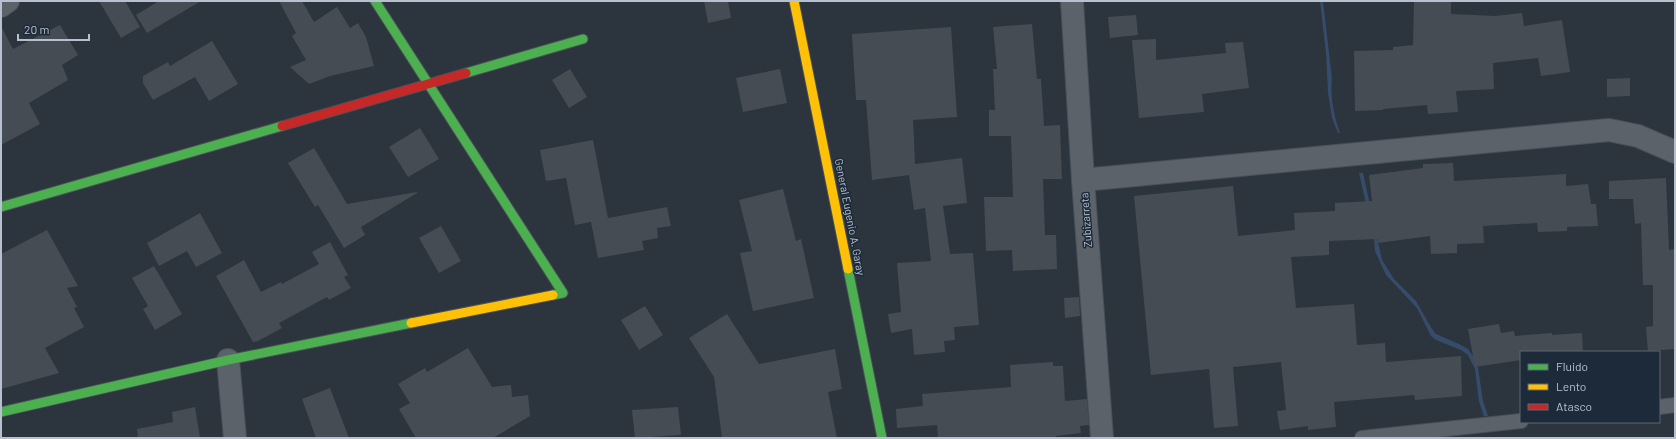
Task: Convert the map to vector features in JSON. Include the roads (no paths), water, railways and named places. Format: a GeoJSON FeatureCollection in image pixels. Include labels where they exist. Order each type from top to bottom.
{"type":"FeatureCollection","features":[{"type":"Feature","properties":{"kind":"street"},"geometry":{"type":"LineString","coordinates":[[1,6],[8,1]]}},
{"type":"Feature","properties":{"kind":"street"},"geometry":{"type":"LineString","coordinates":[[1,412],[228,360],[563,293],[376,1]]}},
{"type":"Feature","properties":{"kind":"street","name":"General Eugenio A. Garay"},"geometry":{"type":"LineString","coordinates":[[794,1],[882,438]]}},
{"type":"Feature","properties":{"kind":"street","name":"Zubizarreta"},"geometry":{"type":"LineString","coordinates":[[1072,1],[1083,180],[1102,438]]}},
{"type":"Feature","properties":{"kind":"street"},"geometry":{"type":"LineString","coordinates":[[1,207],[583,39]]}},
{"type":"Feature","properties":{"kind":"street"},"geometry":{"type":"LineString","coordinates":[[1083,180],[1609,130],[1638,136],[1675,152]]}},
{"type":"Feature","properties":{"kind":"street"},"geometry":{"type":"LineString","coordinates":[[228,360],[235,438]]}},
{"type":"Feature","properties":{"kind":"lane"},"geometry":{"type":"LineString","coordinates":[[1660,407],[1675,405]]}},
{"type":"Feature","properties":{"kind":"lane"},"geometry":{"type":"LineString","coordinates":[[1362,438],[1520,421]]}},
{"type":"Feature","properties":{"kind":"water"},"geometry":{"type":"Polygon","coordinates":[[[1320,1],[1323,1],[1332,79],[1333,107],[1340,133],[1338,133],[1332,118],[1328,93],[1326,53],[1320,1]]]}},
{"type":"Feature","properties":{"kind":"water"},"geometry":{"type":"Polygon","coordinates":[[[1359,173],[1363,173],[1382,260],[1394,279],[1416,301],[1436,334],[1468,349],[1473,356],[1478,368],[1483,401],[1488,416],[1484,416],[1479,402],[1475,369],[1468,355],[1461,350],[1436,340],[1431,336],[1417,308],[1386,275],[1375,251],[1374,239],[1359,173]]]}}]}
